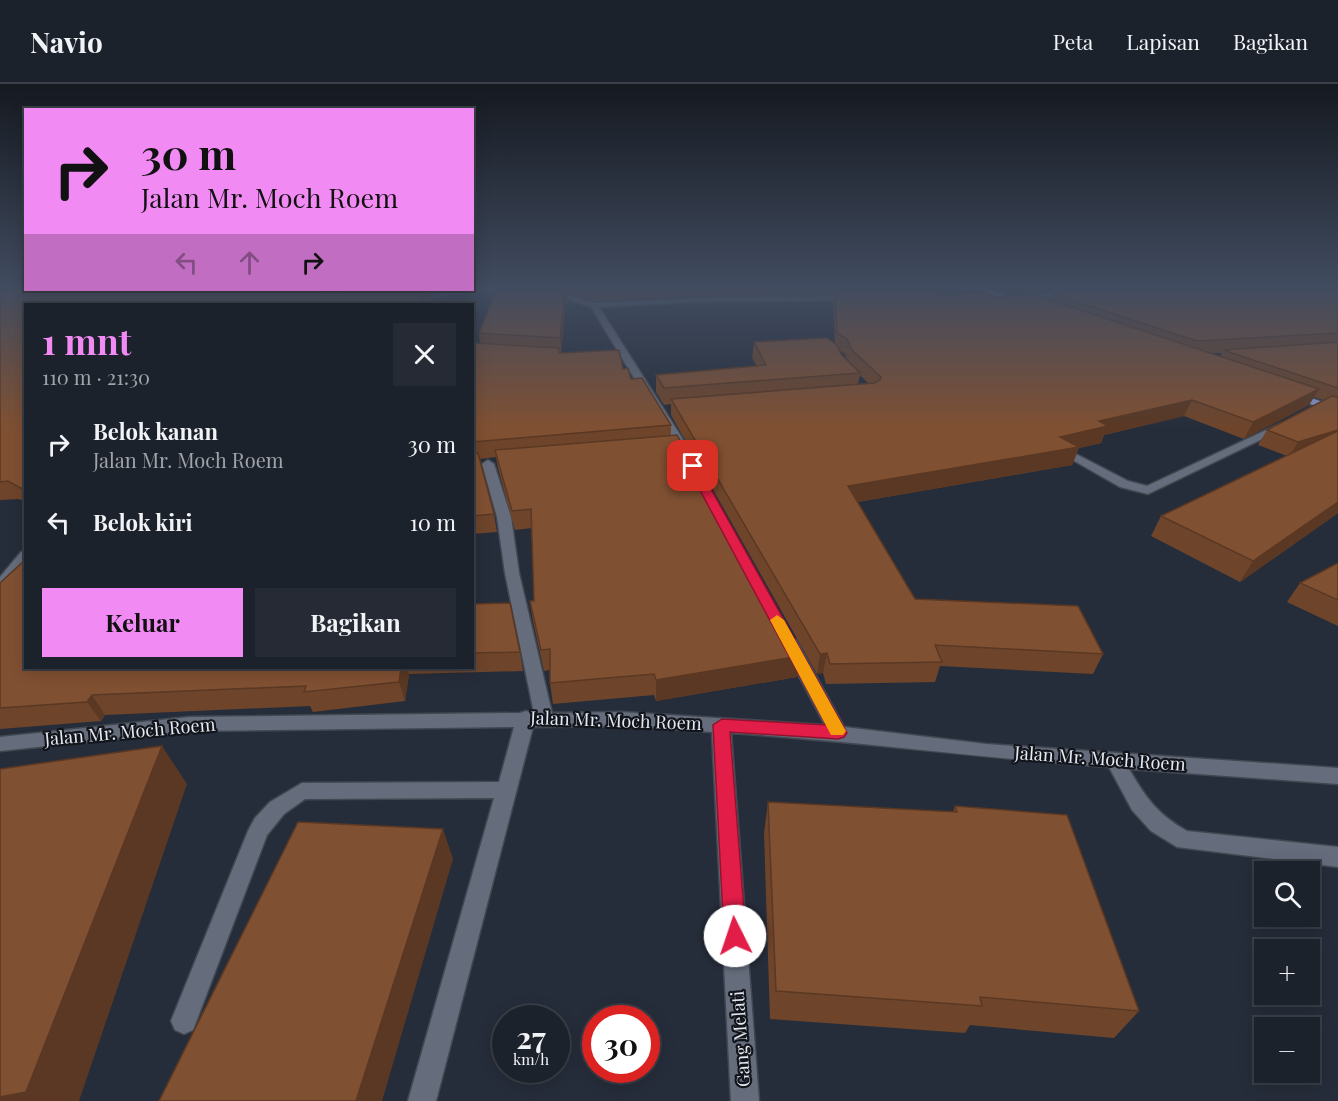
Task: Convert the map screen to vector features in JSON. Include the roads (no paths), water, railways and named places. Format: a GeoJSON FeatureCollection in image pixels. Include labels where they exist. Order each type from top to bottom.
{"type":"FeatureCollection","features":[{"type":"Feature","properties":{"kind":"main road"},"geometry":{"type":"LineString","coordinates":[[1278,390],[1338,410]]}},
{"type":"Feature","properties":{"kind":"street"},"geometry":{"type":"LineString","coordinates":[[610,333],[622,356],[665,409],[676,446],[693,466]]}},
{"type":"Feature","properties":{"kind":"street"},"geometry":{"type":"LineString","coordinates":[[1070,455],[1124,484],[1148,490],[1323,405]]}},
{"type":"Feature","properties":{"kind":"street"},"geometry":{"type":"LineString","coordinates":[[422,1101],[507,790],[535,718],[494,464],[474,465]]}},
{"type":"Feature","properties":{"kind":"street"},"geometry":{"type":"LineString","coordinates":[[0,587],[24,557]]}},
{"type":"Feature","properties":{"kind":"street"},"geometry":{"type":"LineString","coordinates":[[782,630],[838,733]]}},
{"type":"Feature","properties":{"kind":"street","name":"Jalan Mr. Moch Roem"},"geometry":{"type":"LineString","coordinates":[[0,744],[189,724],[535,718],[621,719],[838,733],[986,751],[1338,776]]}},
{"type":"Feature","properties":{"kind":"street","name":"Gang Melati"},"geometry":{"type":"LineString","coordinates":[[722,725],[745,1101]]}},
{"type":"Feature","properties":{"kind":"street"},"geometry":{"type":"LineString","coordinates":[[1115,761],[1140,804],[1158,825],[1184,840],[1338,857]]}},
{"type":"Feature","properties":{"kind":"street"},"geometry":{"type":"LineString","coordinates":[[184,1021],[258,831],[265,819],[289,798],[302,791],[507,790]]}}]}
